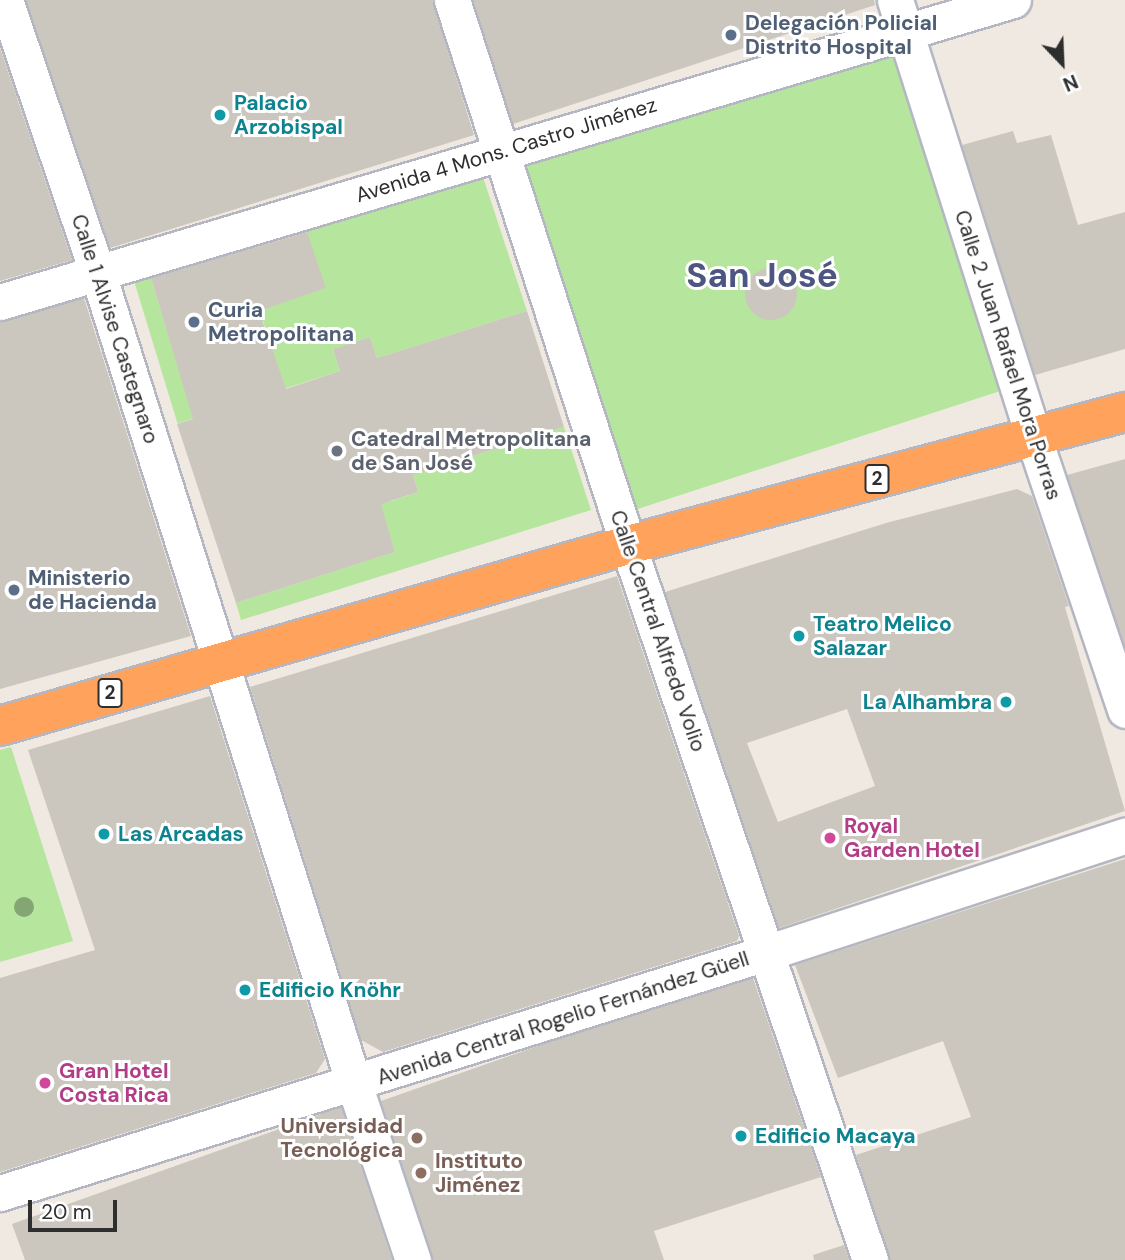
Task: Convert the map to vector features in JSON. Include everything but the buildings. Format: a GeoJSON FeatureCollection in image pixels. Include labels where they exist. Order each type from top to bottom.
{"type":"FeatureCollection","features":[{"type":"Feature","properties":{"kind":"highway","name":"2"},"geometry":{"type":"LineString","coordinates":[[0,726],[220,660],[628,545],[1125,412]]}},
{"type":"Feature","properties":{"kind":"street","name":"Calle 1 Alvise Castegnaro"},"geometry":{"type":"LineString","coordinates":[[5,0],[98,274],[354,1084],[413,1260]]}},
{"type":"Feature","properties":{"kind":"street","name":"Calle Central Alfredo Volio"},"geometry":{"type":"LineString","coordinates":[[452,0],[628,545],[870,1260]]}},
{"type":"Feature","properties":{"kind":"street","name":"Avenida 4 Mons. Castro Jiménez"},"geometry":{"type":"LineString","coordinates":[[0,302],[499,152],[900,16],[1013,0]]}},
{"type":"Feature","properties":{"kind":"street","name":"Calle 2 Juan Rafael Mora Porras"},"geometry":{"type":"LineString","coordinates":[[900,16],[1033,436],[1125,710]]}},
{"type":"Feature","properties":{"kind":"street","name":"Avenida Central Rogelio Fernández Güell"},"geometry":{"type":"LineString","coordinates":[[0,1193],[354,1084],[1125,836]]}},
{"type":"Feature","properties":{"kind":"green space"},"geometry":{"type":"Polygon","coordinates":[[[891,47],[1003,390],[634,510],[523,167],[891,47]]]}},
{"type":"Feature","properties":{"kind":"green space"},"geometry":{"type":"Polygon","coordinates":[[[482,174],[527,311],[377,358],[370,337],[333,349],[340,371],[246,401],[254,358],[273,352],[263,321],[219,324],[325,288],[305,228],[482,174]]]}},
{"type":"Feature","properties":{"kind":"green space"},"geometry":{"type":"Polygon","coordinates":[[[150,275],[194,418],[178,423],[134,280],[150,275]]]}},
{"type":"Feature","properties":{"kind":"green space"},"geometry":{"type":"Polygon","coordinates":[[[564,427],[591,510],[241,620],[236,603],[395,552],[384,516],[327,503],[391,501],[418,492],[413,475],[564,427]]]}},
{"type":"Feature","properties":{"kind":"green space"},"geometry":{"type":"Polygon","coordinates":[[[11,747],[73,941],[0,962],[0,750],[11,747]]]}},
{"type":"Feature","properties":{"kind":"place","name":"Delegación Policial Distrito Hospital"},"geometry":{"type":"Point","coordinates":[731,35]}},
{"type":"Feature","properties":{"kind":"place","name":"Palacio Arzobispal"},"geometry":{"type":"Point","coordinates":[220,115]}},
{"type":"Feature","properties":{"kind":"place","name":"Curia Metropolitana"},"geometry":{"type":"Point","coordinates":[194,322]}},
{"type":"Feature","properties":{"kind":"place","name":"Catedral Metropolitana de San José"},"geometry":{"type":"Point","coordinates":[337,451]}},
{"type":"Feature","properties":{"kind":"place","name":"Ministerio de Hacienda"},"geometry":{"type":"Point","coordinates":[14,590]}},
{"type":"Feature","properties":{"kind":"place","name":"Teatro Melico Salazar"},"geometry":{"type":"Point","coordinates":[799,636]}},
{"type":"Feature","properties":{"kind":"place","name":"La Alhambra"},"geometry":{"type":"Point","coordinates":[1006,702]}},
{"type":"Feature","properties":{"kind":"place","name":"Las Arcadas"},"geometry":{"type":"Point","coordinates":[104,834]}},
{"type":"Feature","properties":{"kind":"place","name":"Royal Garden Hotel"},"geometry":{"type":"Point","coordinates":[830,838]}},
{"type":"Feature","properties":{"kind":"place","name":"Edificio Knöhr"},"geometry":{"type":"Point","coordinates":[245,990]}},
{"type":"Feature","properties":{"kind":"place","name":"Gran Hotel Costa Rica"},"geometry":{"type":"Point","coordinates":[45,1083]}},
{"type":"Feature","properties":{"kind":"place","name":"Edificio Macaya"},"geometry":{"type":"Point","coordinates":[741,1136]}},
{"type":"Feature","properties":{"kind":"place","name":"Universidad Tecnológica"},"geometry":{"type":"Point","coordinates":[417,1138]}},
{"type":"Feature","properties":{"kind":"place","name":"Instituto Jiménez"},"geometry":{"type":"Point","coordinates":[421,1173]}},
{"type":"Feature","properties":{"kind":"district","name":"San José"},"geometry":{"type":"Point","coordinates":[762,275]}}]}
